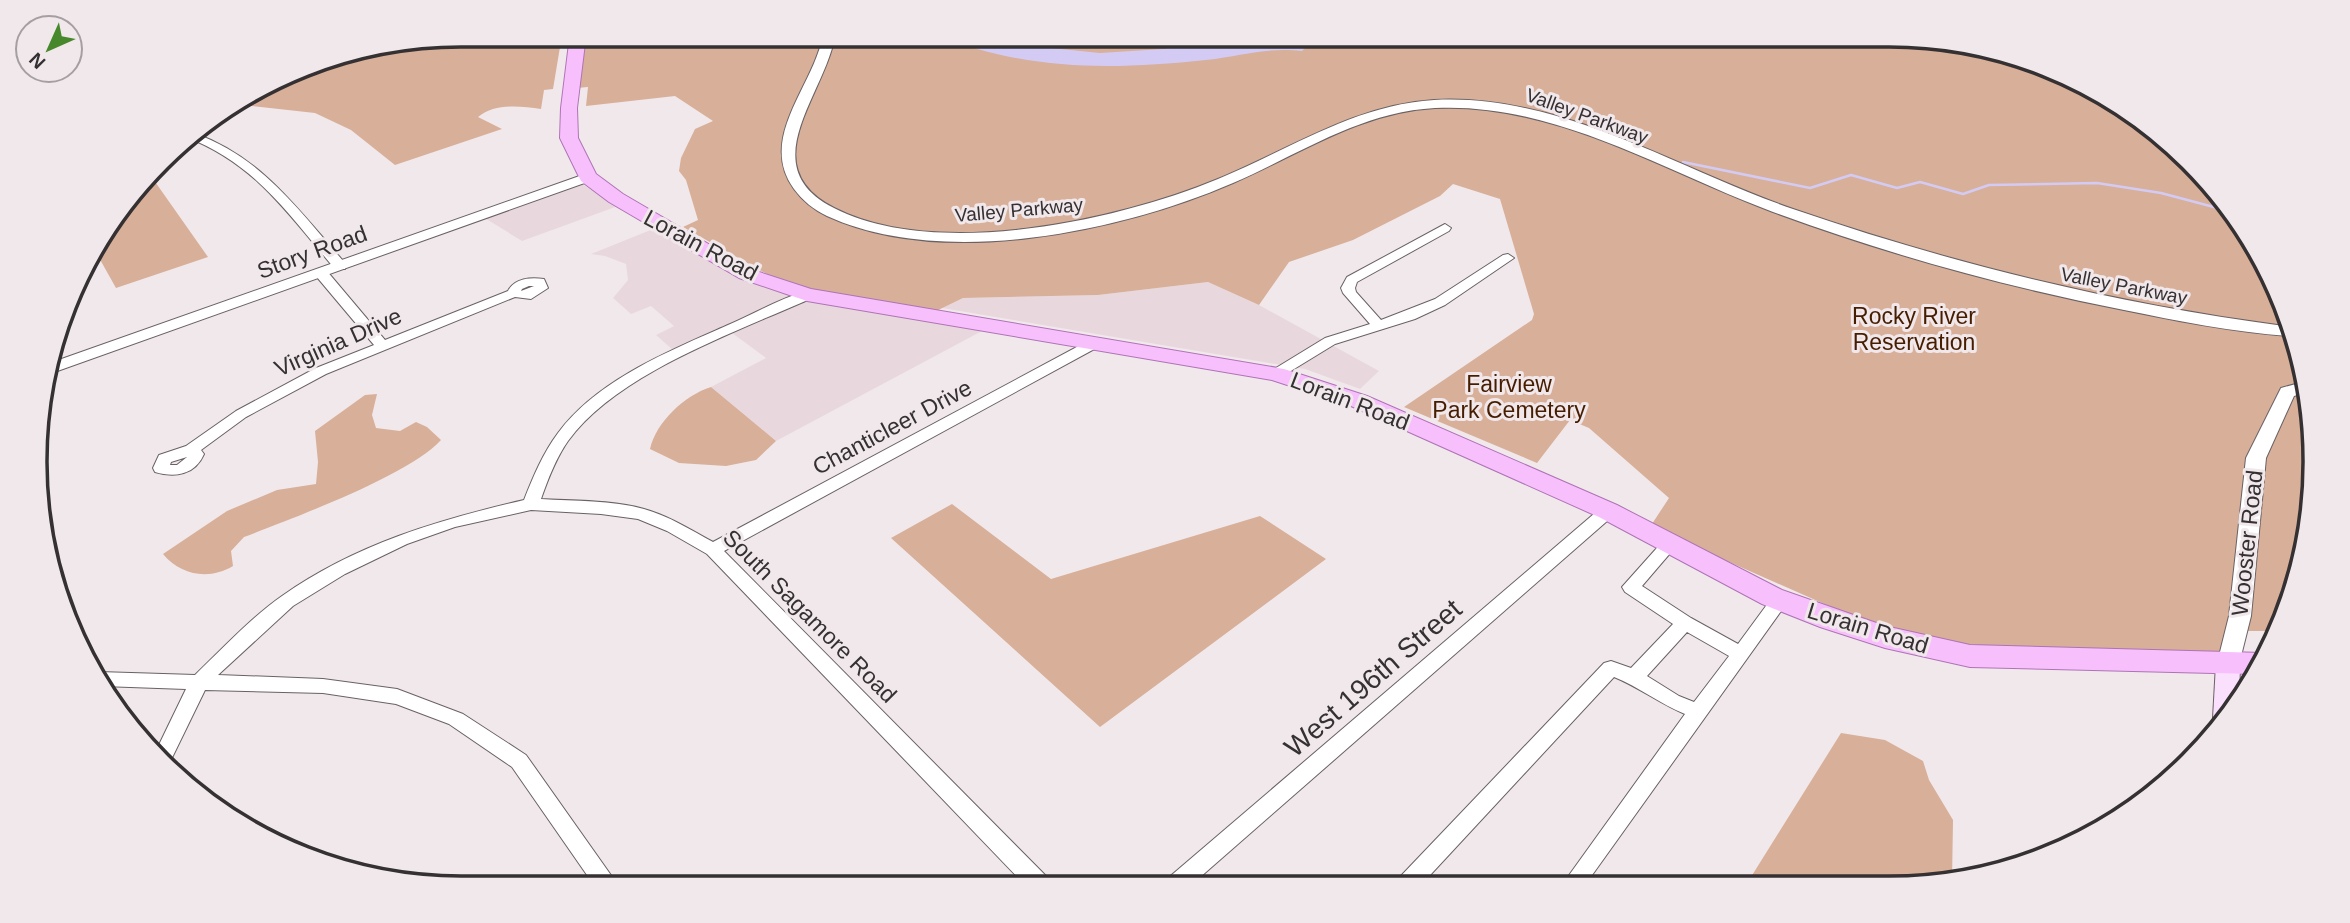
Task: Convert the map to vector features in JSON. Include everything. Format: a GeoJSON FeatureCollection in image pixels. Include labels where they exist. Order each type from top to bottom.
{"type":"FeatureCollection","features":[{"type":"Feature","properties":{"kind":"main road","name":"Lorain Road"},"geometry":{"type":"LineString","coordinates":[[577,47],[569,108],[569,138],[588,177],[615,198],[746,274],[807,295],[1276,374],[1359,401],[1608,511],[1780,600],[1885,637],[1970,656],[2250,663]]}},
{"type":"Feature","properties":{"kind":"main road","name":"Wooster Road"},"geometry":{"type":"LineString","coordinates":[[2227,701],[2228,664]]}},
{"type":"Feature","properties":{"kind":"street","name":"Valley Parkway"},"geometry":{"type":"LineString","coordinates":[[827,47],[824,62],[785,141],[787,159],[802,192],[825,208],[863,225],[898,232],[965,236],[1005,234],[1125,215],[1221,183],[1344,122],[1368,114],[1410,106],[1471,105],[1505,108],[1543,117],[1781,209],[1998,278],[2137,310],[2282,330]]}},
{"type":"Feature","properties":{"kind":"street"},"geometry":{"type":"LineString","coordinates":[[201,139],[228,149],[246,161],[306,223],[340,266]]}},
{"type":"Feature","properties":{"kind":"street","name":"Story Road"},"geometry":{"type":"LineString","coordinates":[[58,366],[588,177]]}},
{"type":"Feature","properties":{"kind":"street"},"geometry":{"type":"LineString","coordinates":[[1377,324],[1350,293],[1348,288],[1352,280],[1445,228]]}},
{"type":"Feature","properties":{"kind":"street"},"geometry":{"type":"LineString","coordinates":[[1276,374],[1330,341],[1377,324],[1410,316],[1440,302],[1508,258]]}},
{"type":"Feature","properties":{"kind":"street"},"geometry":{"type":"LineString","coordinates":[[321,273],[382,345]]}},
{"type":"Feature","properties":{"kind":"street","name":"Virginia Drive"},"geometry":{"type":"LineString","coordinates":[[190,451],[279,392],[382,345],[514,293]]}},
{"type":"Feature","properties":{"kind":"street"},"geometry":{"type":"LineString","coordinates":[[531,504],[547,461],[570,428],[601,400],[633,377],[807,295]]}},
{"type":"Feature","properties":{"kind":"street","name":"Chanticleer Drive"},"geometry":{"type":"LineString","coordinates":[[713,550],[1093,344]]}},
{"type":"Feature","properties":{"kind":"street","name":"Wooster Road"},"geometry":{"type":"LineString","coordinates":[[2228,664],[2240,617],[2256,458],[2287,392],[2296,389]]}},
{"type":"Feature","properties":{"kind":"street","name":"South Sagamore Road"},"geometry":{"type":"LineString","coordinates":[[199,682],[287,601],[339,570],[401,540],[452,522],[531,504],[601,508],[641,514],[673,527],[713,550],[1031,876]]}},
{"type":"Feature","properties":{"kind":"street","name":"West 196th Street"},"geometry":{"type":"LineString","coordinates":[[1187,876],[1608,511]]}},
{"type":"Feature","properties":{"kind":"street"},"geometry":{"type":"LineString","coordinates":[[1670,544],[1631,587],[1685,623],[1741,654]]}},
{"type":"Feature","properties":{"kind":"street"},"geometry":{"type":"LineString","coordinates":[[1579,876],[1780,600]]}},
{"type":"Feature","properties":{"kind":"street"},"geometry":{"type":"LineString","coordinates":[[1634,677],[1685,623]]}},
{"type":"Feature","properties":{"kind":"street"},"geometry":{"type":"LineString","coordinates":[[1415,876],[1611,668],[1634,677],[1672,701],[1698,711]]}},
{"type":"Feature","properties":{"kind":"street"},"geometry":{"type":"LineString","coordinates":[[109,679],[323,686],[397,697],[456,719],[519,761],[600,876]]}},
{"type":"Feature","properties":{"kind":"street"},"geometry":{"type":"LineString","coordinates":[[166,751],[199,682]]}},
{"type":"Feature","properties":{"kind":"shaded area"},"geometry":{"type":"Polygon","coordinates":[[[970,47],[1047,47],[1100,53],[1175,47],[1305,48],[1302,51],[1254,52],[1206,60],[1102,66],[1069,65],[970,47]]]}},
{"type":"Feature","properties":{"kind":"shaded area"},"geometry":{"type":"Polygon","coordinates":[[[580,183],[618,206],[522,241],[483,217],[580,183]]]}},
{"type":"Feature","properties":{"kind":"shaded area"},"geometry":{"type":"Polygon","coordinates":[[[658,227],[743,278],[806,301],[982,331],[776,441],[711,387],[766,358],[724,327],[673,350],[656,335],[674,326],[651,306],[631,314],[613,298],[628,280],[626,264],[591,254],[658,227]]]}},
{"type":"Feature","properties":{"kind":"shaded area"},"geometry":{"type":"Polygon","coordinates":[[[1208,282],[1259,305],[1379,371],[1360,389],[1305,369],[942,308],[963,298],[1098,295],[1208,282]]]}},
{"type":"Feature","properties":{"kind":"green space"},"geometry":{"type":"Polygon","coordinates":[[[560,47],[553,89],[544,90],[541,109],[492,109],[478,117],[502,129],[395,165],[351,130],[315,113],[250,106],[278,90],[328,69],[381,55],[434,48],[560,47]]]}},
{"type":"Feature","properties":{"kind":"green space","name":"Rocky River Reservation"},"geometry":{"type":"Polygon","coordinates":[[[575,47],[1888,47],[1943,51],[1996,61],[2072,90],[2141,133],[2200,188],[2247,254],[2281,328],[2299,407],[2302,489],[2289,569],[2266,631],[2231,631],[2226,663],[1908,641],[1650,527],[1669,498],[1589,428],[1570,420],[1537,463],[1404,407],[1532,320],[1534,314],[1500,199],[1453,184],[1440,196],[1353,240],[1289,262],[1259,305],[1208,282],[1098,295],[963,298],[930,314],[799,292],[683,227],[698,220],[686,180],[679,171],[681,158],[695,129],[713,121],[675,96],[586,106],[588,87],[565,89],[575,47]]]}},
{"type":"Feature","properties":{"kind":"green space"},"geometry":{"type":"Polygon","coordinates":[[[156,182],[208,257],[116,288],[100,260],[117,231],[156,182]]]}},
{"type":"Feature","properties":{"kind":"green space"},"geometry":{"type":"Polygon","coordinates":[[[711,387],[776,441],[756,460],[726,466],[679,463],[650,449],[658,429],[673,411],[691,396],[711,387]]]}},
{"type":"Feature","properties":{"kind":"green space"},"geometry":{"type":"Polygon","coordinates":[[[377,394],[372,415],[376,428],[400,431],[416,422],[427,427],[441,440],[425,454],[377,482],[244,537],[231,551],[233,566],[224,570],[196,574],[178,567],[163,554],[227,511],[277,490],[316,484],[318,462],[315,431],[365,395],[377,394]]]}},
{"type":"Feature","properties":{"kind":"green space"},"geometry":{"type":"Polygon","coordinates":[[[952,504],[1051,579],[1260,516],[1326,559],[1100,727],[891,538],[952,504]]]}},
{"type":"Feature","properties":{"kind":"green space"},"geometry":{"type":"Polygon","coordinates":[[[1841,733],[1885,740],[1923,761],[1929,780],[1953,820],[1952,871],[1888,876],[1752,876],[1841,733]]]}},
{"type":"Feature","properties":{"kind":"waterway"},"geometry":{"type":"LineString","coordinates":[[1683,162],[1810,188],[1851,175],[1897,188],[1920,182],[1963,194],[1989,185],[2097,183],[2161,193],[2216,208]]}},
{"type":"Feature","properties":{"kind":"park label","name":"Fairview Park Cemetery"},"geometry":{"type":"Point","coordinates":[1509,397]}}]}
